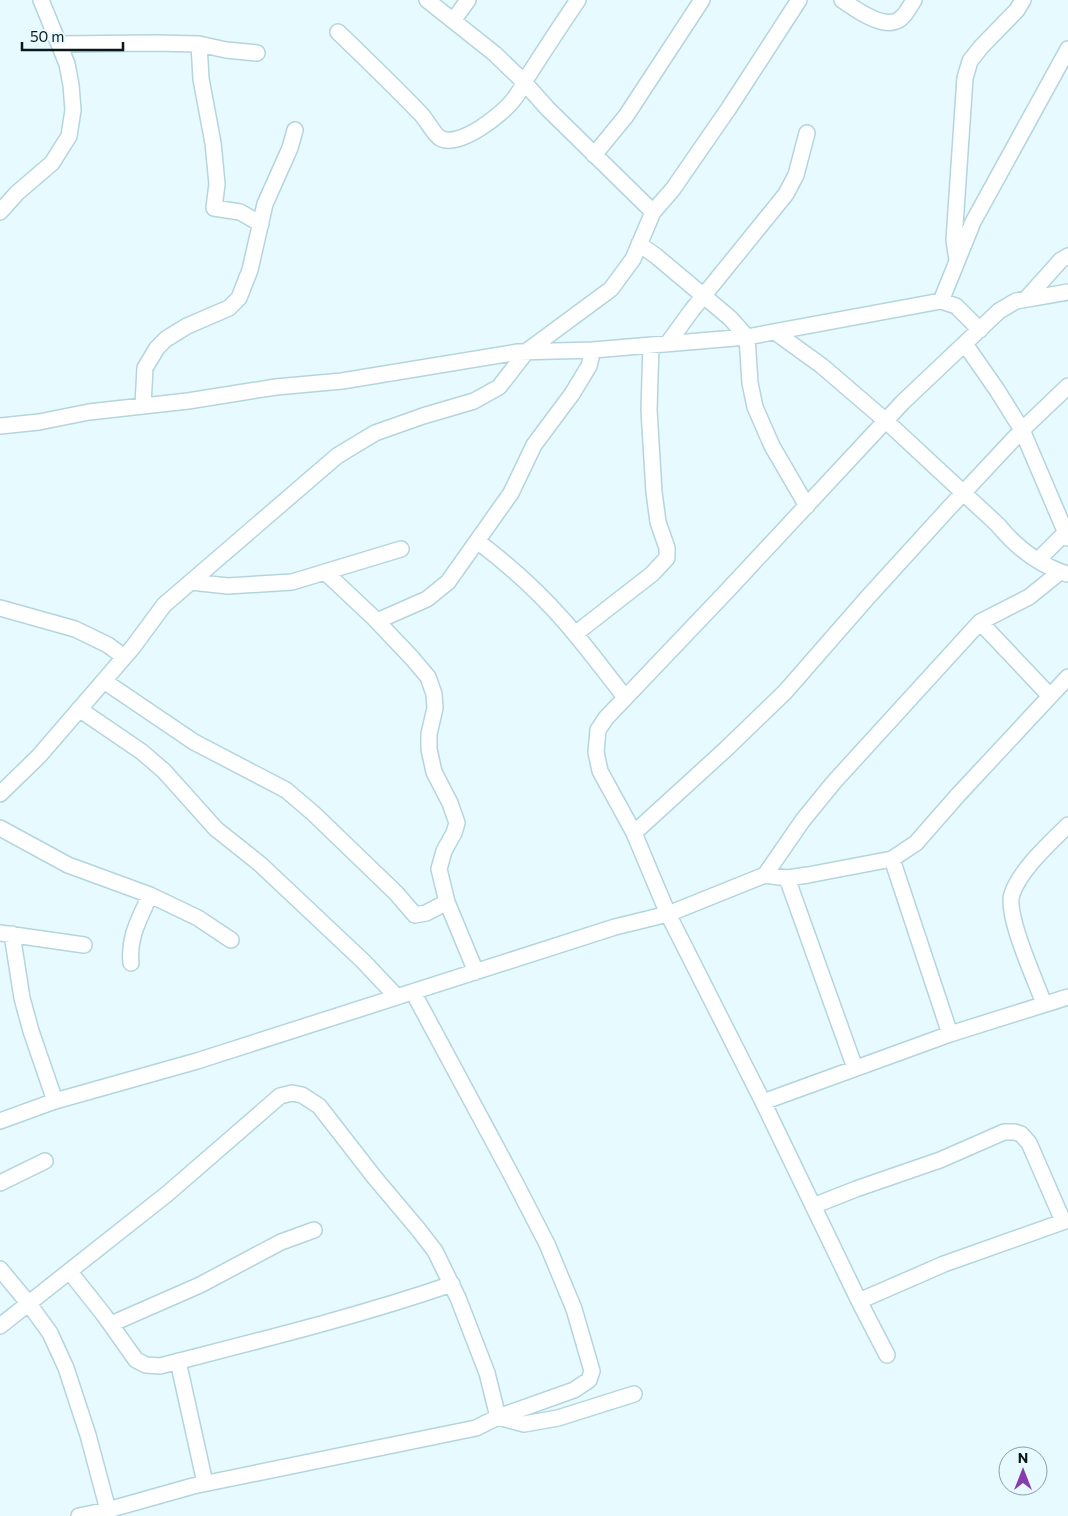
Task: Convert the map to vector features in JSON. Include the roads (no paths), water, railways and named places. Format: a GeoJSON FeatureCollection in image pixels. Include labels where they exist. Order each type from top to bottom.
{"type":"FeatureCollection","features":[{"type":"Feature","properties":{"kind":"street"},"geometry":{"type":"LineString","coordinates":[[0,212],[52,163],[69,136],[73,110],[67,64],[41,0]]}},
{"type":"Feature","properties":{"kind":"street"},"geometry":{"type":"LineString","coordinates":[[427,0],[495,54],[524,82],[546,108],[653,212]]}},
{"type":"Feature","properties":{"kind":"street"},"geometry":{"type":"LineString","coordinates":[[453,21],[468,0]]}},
{"type":"Feature","properties":{"kind":"street"},"geometry":{"type":"LineString","coordinates":[[338,32],[421,114],[438,137],[444,140],[457,139],[464,137],[504,111],[515,98],[578,0]]}},
{"type":"Feature","properties":{"kind":"street"},"geometry":{"type":"LineString","coordinates":[[594,155],[626,116],[702,0]]}},
{"type":"Feature","properties":{"kind":"street"},"geometry":{"type":"LineString","coordinates":[[0,794],[39,756],[124,657],[164,605],[337,456],[375,433],[474,401],[499,387],[528,351],[611,289],[633,259],[653,212],[673,189],[729,108],[799,0]]}},
{"type":"Feature","properties":{"kind":"street"},"geometry":{"type":"LineString","coordinates":[[842,0],[878,21],[893,23],[901,19],[914,0]]}},
{"type":"Feature","properties":{"kind":"street"},"geometry":{"type":"LineString","coordinates":[[957,261],[954,240],[965,78],[970,61],[981,46],[1017,10],[1023,0]]}},
{"type":"Feature","properties":{"kind":"street"},"geometry":{"type":"LineString","coordinates":[[59,44],[199,44],[257,54]]}},
{"type":"Feature","properties":{"kind":"street"},"geometry":{"type":"LineString","coordinates":[[199,44],[201,79],[213,144],[217,184],[214,208],[240,212],[261,224]]}},
{"type":"Feature","properties":{"kind":"street"},"geometry":{"type":"LineString","coordinates":[[941,301],[973,222],[1068,49]]}},
{"type":"Feature","properties":{"kind":"street"},"geometry":{"type":"LineString","coordinates":[[142,405],[145,368],[157,348],[187,326],[229,308],[239,298],[250,270],[265,204],[290,148],[295,130]]}},
{"type":"Feature","properties":{"kind":"street"},"geometry":{"type":"LineString","coordinates":[[668,343],[703,296],[786,194],[796,175],[807,133]]}},
{"type":"Feature","properties":{"kind":"street"},"geometry":{"type":"LineString","coordinates":[[639,244],[730,318],[747,337],[750,383],[756,407],[772,446],[807,506]]}},
{"type":"Feature","properties":{"kind":"street"},"geometry":{"type":"LineString","coordinates":[[1026,299],[1061,260],[1068,256]]}},
{"type":"Feature","properties":{"kind":"street"},"geometry":{"type":"LineString","coordinates":[[887,1355],[668,914],[634,833],[600,770],[596,752],[598,730],[625,697],[728,591],[903,402],[999,311],[1008,304],[1026,299],[1068,292]]}},
{"type":"Feature","properties":{"kind":"street"},"geometry":{"type":"LineString","coordinates":[[0,426],[276,387],[342,381],[528,351],[594,350],[747,337],[941,301],[956,306],[980,330]]}},
{"type":"Feature","properties":{"kind":"street"},"geometry":{"type":"LineString","coordinates":[[774,332],[822,366],[886,420],[998,525],[1012,542],[1047,566],[1064,573]]}},
{"type":"Feature","properties":{"kind":"street"},"geometry":{"type":"LineString","coordinates":[[965,344],[998,390],[1022,430],[1067,534],[1038,560]]}},
{"type":"Feature","properties":{"kind":"street"},"geometry":{"type":"LineString","coordinates":[[575,634],[652,574],[667,558],[667,548],[658,522],[654,492],[649,410],[651,345]]}},
{"type":"Feature","properties":{"kind":"street"},"geometry":{"type":"LineString","coordinates":[[377,622],[427,600],[448,582],[511,493],[534,445],[572,394],[589,366],[594,350]]}},
{"type":"Feature","properties":{"kind":"street"},"geometry":{"type":"LineString","coordinates":[[634,833],[785,692],[868,596],[1022,430],[1068,386]]}},
{"type":"Feature","properties":{"kind":"street"},"geometry":{"type":"LineString","coordinates":[[477,541],[526,582],[575,634],[625,697]]}},
{"type":"Feature","properties":{"kind":"street"},"geometry":{"type":"LineString","coordinates":[[192,582],[228,586],[292,582],[401,549]]}},
{"type":"Feature","properties":{"kind":"street"},"geometry":{"type":"LineString","coordinates":[[325,572],[377,622],[428,677],[434,694],[435,708],[429,734],[429,750],[434,772],[450,803],[457,823],[444,851],[439,869],[447,902],[476,972]]}},
{"type":"Feature","properties":{"kind":"street"},"geometry":{"type":"LineString","coordinates":[[765,875],[803,820],[822,797],[980,622],[1028,596],[1064,573]]}},
{"type":"Feature","properties":{"kind":"street"},"geometry":{"type":"LineString","coordinates":[[0,608],[75,629],[108,645],[124,657]]}},
{"type":"Feature","properties":{"kind":"street"},"geometry":{"type":"LineString","coordinates":[[980,622],[1050,696]]}},
{"type":"Feature","properties":{"kind":"street"},"geometry":{"type":"LineString","coordinates":[[0,1120],[55,1101],[197,1061],[615,927],[668,914],[765,875],[787,878],[892,859],[916,843],[1068,677]]}},
{"type":"Feature","properties":{"kind":"street"},"geometry":{"type":"LineString","coordinates":[[104,680],[194,742],[286,790],[313,812],[396,893],[415,915],[426,913],[447,902]]}},
{"type":"Feature","properties":{"kind":"street"},"geometry":{"type":"LineString","coordinates":[[79,709],[142,752],[164,770],[216,829],[260,864],[363,961],[397,997]]}},
{"type":"Feature","properties":{"kind":"street"},"geometry":{"type":"LineString","coordinates":[[1044,1004],[1010,911],[1010,900],[1020,878],[1039,854],[1068,825]]}},
{"type":"Feature","properties":{"kind":"street"},"geometry":{"type":"LineString","coordinates":[[0,828],[68,865],[150,895],[198,918],[231,940]]}},
{"type":"Feature","properties":{"kind":"street"},"geometry":{"type":"LineString","coordinates":[[892,859],[950,1034]]}},
{"type":"Feature","properties":{"kind":"street"},"geometry":{"type":"LineString","coordinates":[[787,878],[855,1068]]}},
{"type":"Feature","properties":{"kind":"street"},"geometry":{"type":"LineString","coordinates":[[131,963],[132,935],[150,895]]}},
{"type":"Feature","properties":{"kind":"street"},"geometry":{"type":"LineString","coordinates":[[55,1101],[31,1031],[6,934],[84,945]]}},
{"type":"Feature","properties":{"kind":"street"},"geometry":{"type":"LineString","coordinates":[[79,1516],[206,1483],[476,1428],[498,1417],[574,1390],[589,1380],[592,1371],[574,1309],[547,1244],[413,992]]}},
{"type":"Feature","properties":{"kind":"street"},"geometry":{"type":"LineString","coordinates":[[763,1102],[950,1034],[1068,997]]}},
{"type":"Feature","properties":{"kind":"street"},"geometry":{"type":"LineString","coordinates":[[0,1326],[167,1194],[280,1096],[292,1092],[302,1094],[319,1106],[435,1252],[452,1284],[487,1373],[498,1417]]}},
{"type":"Feature","properties":{"kind":"street"},"geometry":{"type":"LineString","coordinates":[[813,1206],[940,1160],[999,1134],[1015,1132],[1024,1137],[1029,1143],[1065,1220],[944,1264],[859,1301]]}},
{"type":"Feature","properties":{"kind":"street"},"geometry":{"type":"LineString","coordinates":[[0,1183],[45,1161]]}},
{"type":"Feature","properties":{"kind":"street"},"geometry":{"type":"LineString","coordinates":[[111,1324],[200,1285],[281,1242],[314,1230]]}},
{"type":"Feature","properties":{"kind":"street"},"geometry":{"type":"LineString","coordinates":[[0,1269],[50,1333],[66,1368],[88,1435],[108,1510]]}},
{"type":"Feature","properties":{"kind":"street"},"geometry":{"type":"LineString","coordinates":[[70,1272],[111,1324],[136,1360],[146,1365],[160,1366],[306,1328],[452,1284]]}},
{"type":"Feature","properties":{"kind":"street"},"geometry":{"type":"LineString","coordinates":[[178,1362],[206,1483]]}},
{"type":"Feature","properties":{"kind":"street"},"geometry":{"type":"LineString","coordinates":[[498,1417],[524,1424],[558,1418],[634,1394]]}}]}
